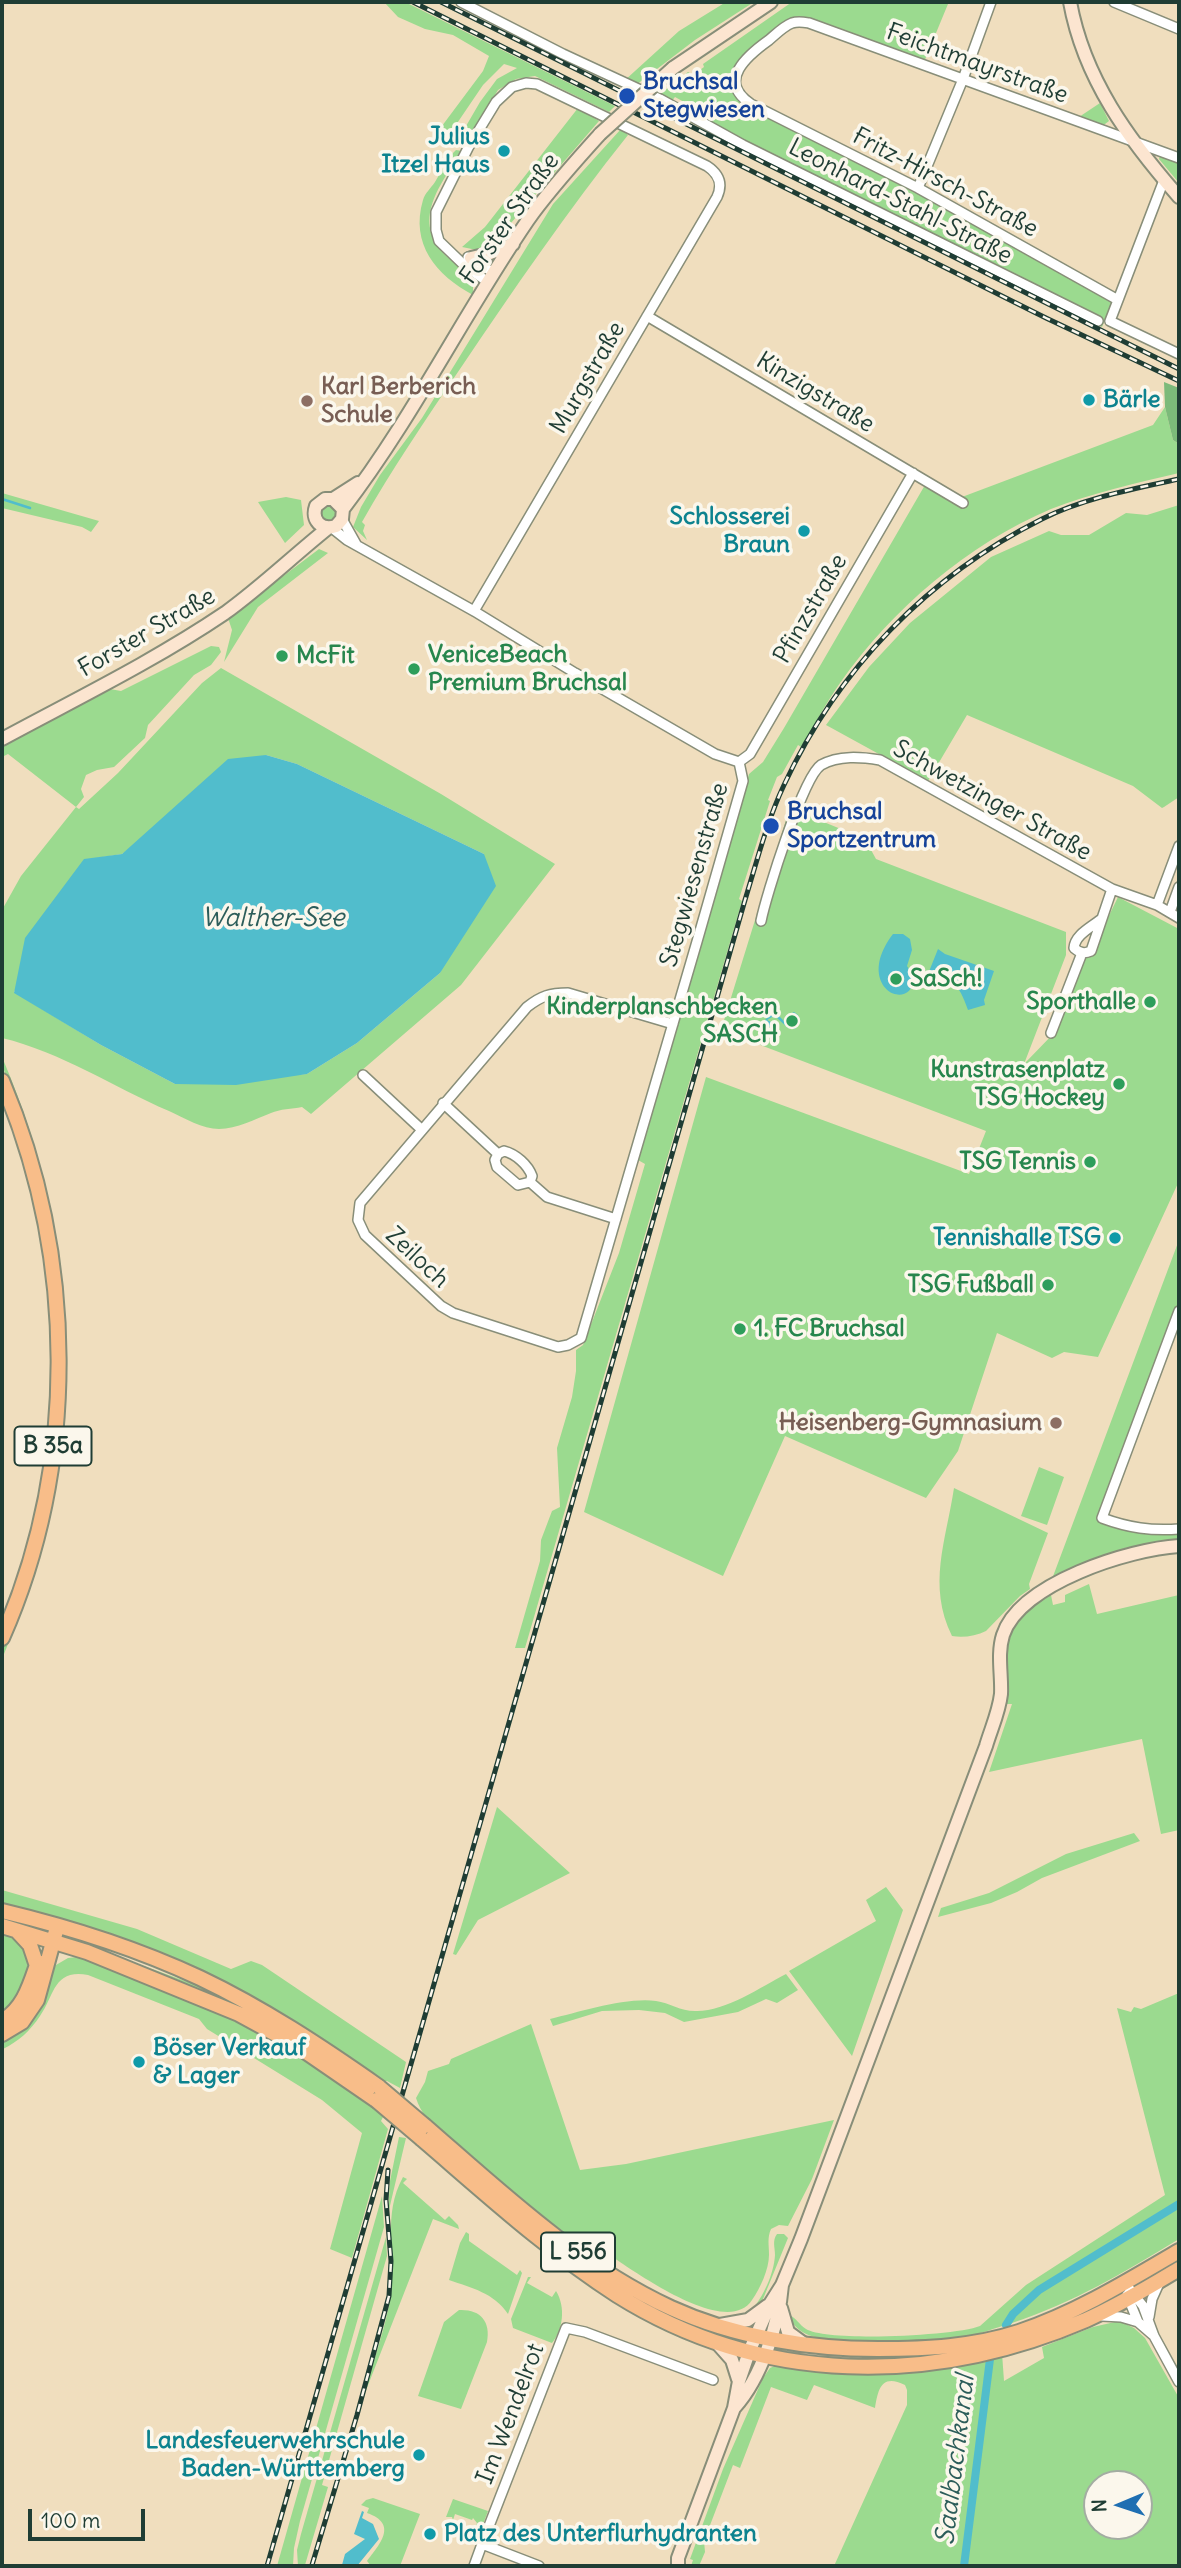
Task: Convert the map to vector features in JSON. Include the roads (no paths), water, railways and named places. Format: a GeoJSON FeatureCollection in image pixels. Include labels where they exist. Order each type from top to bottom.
{"type":"FeatureCollection","features":[{"type":"Feature","properties":{"kind":"main road","name":"B 35a"},"geometry":{"type":"LineString","coordinates":[[2,1081],[27,1149],[42,1208],[54,1278],[59,1361],[52,1461],[41,1517],[26,1574],[2,1638]]}},
{"type":"Feature","properties":{"kind":"main road","name":"L 556"},"geometry":{"type":"LineString","coordinates":[[2,1911],[52,1932],[87,1952],[239,2014],[377,2094]]}},
{"type":"Feature","properties":{"kind":"main road","name":"L 556"},"geometry":{"type":"LineString","coordinates":[[9,1928],[52,1932],[122,1947],[200,1978],[282,2023],[377,2094],[572,2248],[623,2282],[671,2308],[719,2325],[763,2337],[839,2349],[908,2349],[969,2344],[1038,2325],[1125,2283]]}},
{"type":"Feature","properties":{"kind":"main road"},"geometry":{"type":"LineString","coordinates":[[9,1928],[30,1945],[41,1968]]}},
{"type":"Feature","properties":{"kind":"main road"},"geometry":{"type":"LineString","coordinates":[[2,2034],[22,2022],[37,2000],[41,1968],[52,1932]]}},
{"type":"Feature","properties":{"kind":"main road"},"geometry":{"type":"LineString","coordinates":[[2,2021],[18,2008],[41,1968],[61,1957],[87,1952]]}},
{"type":"Feature","properties":{"kind":"main road","name":"L 556"},"geometry":{"type":"LineString","coordinates":[[424,2132],[508,2213],[618,2295],[667,2322],[716,2342],[756,2353],[846,2368],[917,2365],[997,2350],[1040,2337],[1091,2317],[1131,2297]]}},
{"type":"Feature","properties":{"kind":"main road"},"geometry":{"type":"LineString","coordinates":[[1125,2283],[1179,2251]]}},
{"type":"Feature","properties":{"kind":"main road"},"geometry":{"type":"LineString","coordinates":[[1131,2297],[1179,2269]]}},
{"type":"Feature","properties":{"kind":"street","name":"Leonhard-Stahl-Straße"},"geometry":{"type":"LineString","coordinates":[[461,2],[563,54],[685,111],[743,145],[1098,321]]}},
{"type":"Feature","properties":{"kind":"street","name":"Forster Straße"},"geometry":{"type":"LineString","coordinates":[[2,740],[200,629],[243,600],[336,517],[412,409],[513,243],[562,176],[600,134],[673,68],[771,2]]}},
{"type":"Feature","properties":{"kind":"street"},"geometry":{"type":"LineString","coordinates":[[918,188],[991,2]]}},
{"type":"Feature","properties":{"kind":"street"},"geometry":{"type":"LineString","coordinates":[[1119,3],[1179,29]]}},
{"type":"Feature","properties":{"kind":"street"},"geometry":{"type":"LineString","coordinates":[[1074,5],[1093,76],[1132,140],[1179,197]]}},
{"type":"Feature","properties":{"kind":"street","name":"Feichtmayrstraße"},"geometry":{"type":"LineString","coordinates":[[751,104],[742,96],[737,86],[741,63],[791,23],[809,23],[1179,158]]}},
{"type":"Feature","properties":{"kind":"street","name":"Murgstraße"},"geometry":{"type":"LineString","coordinates":[[453,253],[439,241],[436,212],[468,148],[496,102],[506,91],[519,84],[537,84],[570,98],[707,166],[718,176],[720,191],[474,611]]}},
{"type":"Feature","properties":{"kind":"street","name":"Fritz-Hirsch-Straße"},"geometry":{"type":"LineString","coordinates":[[751,104],[918,188],[1118,300]]}},
{"type":"Feature","properties":{"kind":"street"},"geometry":{"type":"LineString","coordinates":[[1164,180],[1110,321],[1179,354]]}},
{"type":"Feature","properties":{"kind":"street"},"geometry":{"type":"LineString","coordinates":[[453,253],[471,258],[513,243]]}},
{"type":"Feature","properties":{"kind":"street"},"geometry":{"type":"LineString","coordinates":[[453,253],[465,265],[491,278]]}},
{"type":"Feature","properties":{"kind":"street"},"geometry":{"type":"LineString","coordinates":[[471,258],[491,278]]}},
{"type":"Feature","properties":{"kind":"street","name":"Kinzigstraße"},"geometry":{"type":"LineString","coordinates":[[647,316],[963,503]]}},
{"type":"Feature","properties":{"kind":"street","name":"Pfinzstraße"},"geometry":{"type":"LineString","coordinates":[[739,762],[750,754],[914,473]]}},
{"type":"Feature","properties":{"kind":"street","name":"Forster Straße"},"geometry":{"type":"LineString","coordinates":[[302,548],[316,520],[315,509],[319,503],[326,499],[336,517]]}},
{"type":"Feature","properties":{"kind":"street"},"geometry":{"type":"LineString","coordinates":[[316,520],[336,517]]}},
{"type":"Feature","properties":{"kind":"street","name":"Stegwiesenstraße"},"geometry":{"type":"LineString","coordinates":[[336,517],[341,537],[474,611],[707,750],[723,759],[739,762],[743,781],[617,1219],[581,1338],[568,1345]]}},
{"type":"Feature","properties":{"kind":"street","name":"Schwetzinger Straße"},"geometry":{"type":"LineString","coordinates":[[761,921],[798,808],[813,774],[819,766],[834,759],[857,757],[880,760],[1112,889],[1157,905],[1179,918]]}},
{"type":"Feature","properties":{"kind":"street"},"geometry":{"type":"LineString","coordinates":[[1157,905],[1179,846]]}},
{"type":"Feature","properties":{"kind":"street"},"geometry":{"type":"LineString","coordinates":[[1170,912],[1179,887]]}},
{"type":"Feature","properties":{"kind":"street"},"geometry":{"type":"LineString","coordinates":[[1100,920],[1078,936],[1074,948],[1082,953],[1091,951],[1112,889]]}},
{"type":"Feature","properties":{"kind":"street"},"geometry":{"type":"LineString","coordinates":[[1051,1033],[1082,953]]}},
{"type":"Feature","properties":{"kind":"street","name":"Zeiloch"},"geometry":{"type":"LineString","coordinates":[[568,1345],[558,1347],[453,1313],[440,1306],[365,1235],[358,1220],[360,1203],[443,1103],[527,1007],[539,997],[568,993],[673,1024]]}},
{"type":"Feature","properties":{"kind":"street"},"geometry":{"type":"LineString","coordinates":[[363,1075],[421,1129]]}},
{"type":"Feature","properties":{"kind":"street"},"geometry":{"type":"LineString","coordinates":[[443,1103],[498,1154]]}},
{"type":"Feature","properties":{"kind":"street"},"geometry":{"type":"LineString","coordinates":[[504,1151],[511,1153],[530,1169],[530,1182],[518,1185],[497,1167],[495,1160],[498,1154],[504,1151]]}},
{"type":"Feature","properties":{"kind":"street"},"geometry":{"type":"LineString","coordinates":[[530,1182],[547,1197],[617,1219]]}},
{"type":"Feature","properties":{"kind":"street"},"geometry":{"type":"LineString","coordinates":[[1179,1311],[1102,1518],[1144,1530],[1179,1529]]}},
{"type":"Feature","properties":{"kind":"street"},"geometry":{"type":"LineString","coordinates":[[676,2564],[734,2408],[739,2381],[763,2337],[827,2172],[993,1724],[1001,1694],[1003,1636],[1013,1617],[1026,1604],[1046,1591],[1112,1559],[1152,1549],[1179,1546]]}},
{"type":"Feature","properties":{"kind":"street"},"geometry":{"type":"LineString","coordinates":[[1149,2319],[1152,2299],[1161,2280]]}},
{"type":"Feature","properties":{"kind":"street"},"geometry":{"type":"LineString","coordinates":[[1125,2283],[1138,2322]]}},
{"type":"Feature","properties":{"kind":"street"},"geometry":{"type":"LineString","coordinates":[[1131,2297],[1149,2319],[1154,2336],[1179,2382]]}},
{"type":"Feature","properties":{"kind":"street"},"geometry":{"type":"LineString","coordinates":[[719,2325],[748,2320],[775,2304]]}},
{"type":"Feature","properties":{"kind":"street"},"geometry":{"type":"LineString","coordinates":[[775,2304],[788,2332],[807,2345]]}},
{"type":"Feature","properties":{"kind":"street"},"geometry":{"type":"LineString","coordinates":[[1091,2317],[1121,2317],[1138,2322],[1154,2336]]}},
{"type":"Feature","properties":{"kind":"street","name":"Im Wendelrot"},"geometry":{"type":"LineString","coordinates":[[474,2566],[565,2328],[585,2332],[713,2380]]}},
{"type":"Feature","properties":{"kind":"street"},"geometry":{"type":"LineString","coordinates":[[716,2342],[735,2364],[739,2381]]}},
{"type":"Feature","properties":{"kind":"street"},"geometry":{"type":"LineString","coordinates":[[734,2408],[747,2393],[756,2353]]}},
{"type":"Feature","properties":{"kind":"street"},"geometry":{"type":"LineString","coordinates":[[482,2544],[539,2566]]}},
{"type":"Feature","properties":{"kind":"water","name":"Walther-See"},"geometry":{"type":"Polygon","coordinates":[[[266,755],[297,764],[484,854],[496,886],[440,973],[357,1043],[307,1074],[236,1085],[175,1084],[101,1045],[14,993],[25,938],[84,859],[122,854],[228,759],[266,755]]]}},
{"type":"Feature","properties":{"kind":"water"},"geometry":{"type":"Polygon","coordinates":[[[893,934],[903,934],[910,939],[912,950],[907,966],[915,978],[911,989],[903,994],[895,994],[881,981],[879,968],[882,952],[893,934]]]}},
{"type":"Feature","properties":{"kind":"water"},"geometry":{"type":"Polygon","coordinates":[[[938,949],[994,971],[984,1000],[985,1005],[968,1010],[955,985],[928,974],[938,949]]]}},
{"type":"Feature","properties":{"kind":"water","name":"Kinderplanschbecken SASCH"},"geometry":{"type":"Polygon","coordinates":[[[794,1012],[800,1021],[795,1029],[788,1028],[772,1017],[767,1020],[774,1026],[768,1027],[765,1024],[765,1020],[771,1014],[777,1014],[784,1021],[786,1016],[794,1012]]]}},
{"type":"Feature","properties":{"kind":"water"},"geometry":{"type":"Polygon","coordinates":[[[362,2511],[362,2518],[373,2524],[379,2539],[357,2566],[342,2565],[345,2554],[365,2539],[354,2534],[362,2511]]]}},
{"type":"Feature","properties":{"kind":"waterway"},"geometry":{"type":"LineString","coordinates":[[2,499],[30,508]]}},
{"type":"Feature","properties":{"kind":"waterway","name":"Saalbachkanal"},"geometry":{"type":"LineString","coordinates":[[1006,2325],[1013,2314],[1039,2290],[1179,2204]]}},
{"type":"Feature","properties":{"kind":"waterway","name":"Saalbachkanal"},"geometry":{"type":"LineString","coordinates":[[964,2566],[990,2359]]}},
{"type":"Feature","properties":{"kind":"railway"},"geometry":{"type":"LineString","coordinates":[[413,2],[1046,318],[1179,381]]}},
{"type":"Feature","properties":{"kind":"railway"},"geometry":{"type":"LineString","coordinates":[[441,2],[1179,369]]}},
{"type":"Feature","properties":{"kind":"railway"},"geometry":{"type":"LineString","coordinates":[[267,2566],[745,900],[784,785],[806,743],[859,665],[890,630],[961,568],[1000,542],[1075,505],[1179,479]]}},
{"type":"Feature","properties":{"kind":"railway"},"geometry":{"type":"LineString","coordinates":[[312,2565],[389,2296],[391,2261],[386,2200],[388,2170]]}},
{"type":"Feature","properties":{"kind":"place","name":"Bruchsal Stegwiesen"},"geometry":{"type":"Point","coordinates":[627,96]}},
{"type":"Feature","properties":{"kind":"place","name":"Julius Itzel Haus"},"geometry":{"type":"Point","coordinates":[504,151]}},
{"type":"Feature","properties":{"kind":"place","name":"Bärle"},"geometry":{"type":"Point","coordinates":[1089,400]}},
{"type":"Feature","properties":{"kind":"place","name":"Karl Berberich Schule"},"geometry":{"type":"Point","coordinates":[307,401]}},
{"type":"Feature","properties":{"kind":"place","name":"Schlosserei Braun"},"geometry":{"type":"Point","coordinates":[804,531]}},
{"type":"Feature","properties":{"kind":"place","name":"McFit"},"geometry":{"type":"Point","coordinates":[282,656]}},
{"type":"Feature","properties":{"kind":"place","name":"VeniceBeach Premium Bruchsal"},"geometry":{"type":"Point","coordinates":[414,669]}},
{"type":"Feature","properties":{"kind":"place","name":"Bruchsal Sportzentrum"},"geometry":{"type":"Point","coordinates":[771,826]}},
{"type":"Feature","properties":{"kind":"place","name":"SaSch!"},"geometry":{"type":"Point","coordinates":[896,979]}},
{"type":"Feature","properties":{"kind":"place","name":"Sporthalle"},"geometry":{"type":"Point","coordinates":[1150,1002]}},
{"type":"Feature","properties":{"kind":"place","name":"Kinderplanschbecken SASCH"},"geometry":{"type":"Point","coordinates":[792,1021]}},
{"type":"Feature","properties":{"kind":"place","name":"Kunstrasenplatz TSG Hockey"},"geometry":{"type":"Point","coordinates":[1119,1084]}},
{"type":"Feature","properties":{"kind":"place","name":"TSG Tennis"},"geometry":{"type":"Point","coordinates":[1090,1162]}},
{"type":"Feature","properties":{"kind":"place","name":"Tennishalle TSG"},"geometry":{"type":"Point","coordinates":[1115,1238]}},
{"type":"Feature","properties":{"kind":"place","name":"TSG Fußball"},"geometry":{"type":"Point","coordinates":[1048,1285]}},
{"type":"Feature","properties":{"kind":"place","name":"1. FC Bruchsal"},"geometry":{"type":"Point","coordinates":[740,1329]}},
{"type":"Feature","properties":{"kind":"place","name":"Heisenberg-Gymnasium"},"geometry":{"type":"Point","coordinates":[1056,1423]}},
{"type":"Feature","properties":{"kind":"place","name":"Böser Verkauf & Lager"},"geometry":{"type":"Point","coordinates":[139,2062]}},
{"type":"Feature","properties":{"kind":"place","name":"Landesfeuerwehrschule Baden-Württemberg"},"geometry":{"type":"Point","coordinates":[419,2455]}},
{"type":"Feature","properties":{"kind":"place","name":"Platz des Unterflurhydranten"},"geometry":{"type":"Point","coordinates":[430,2534]}}]}
